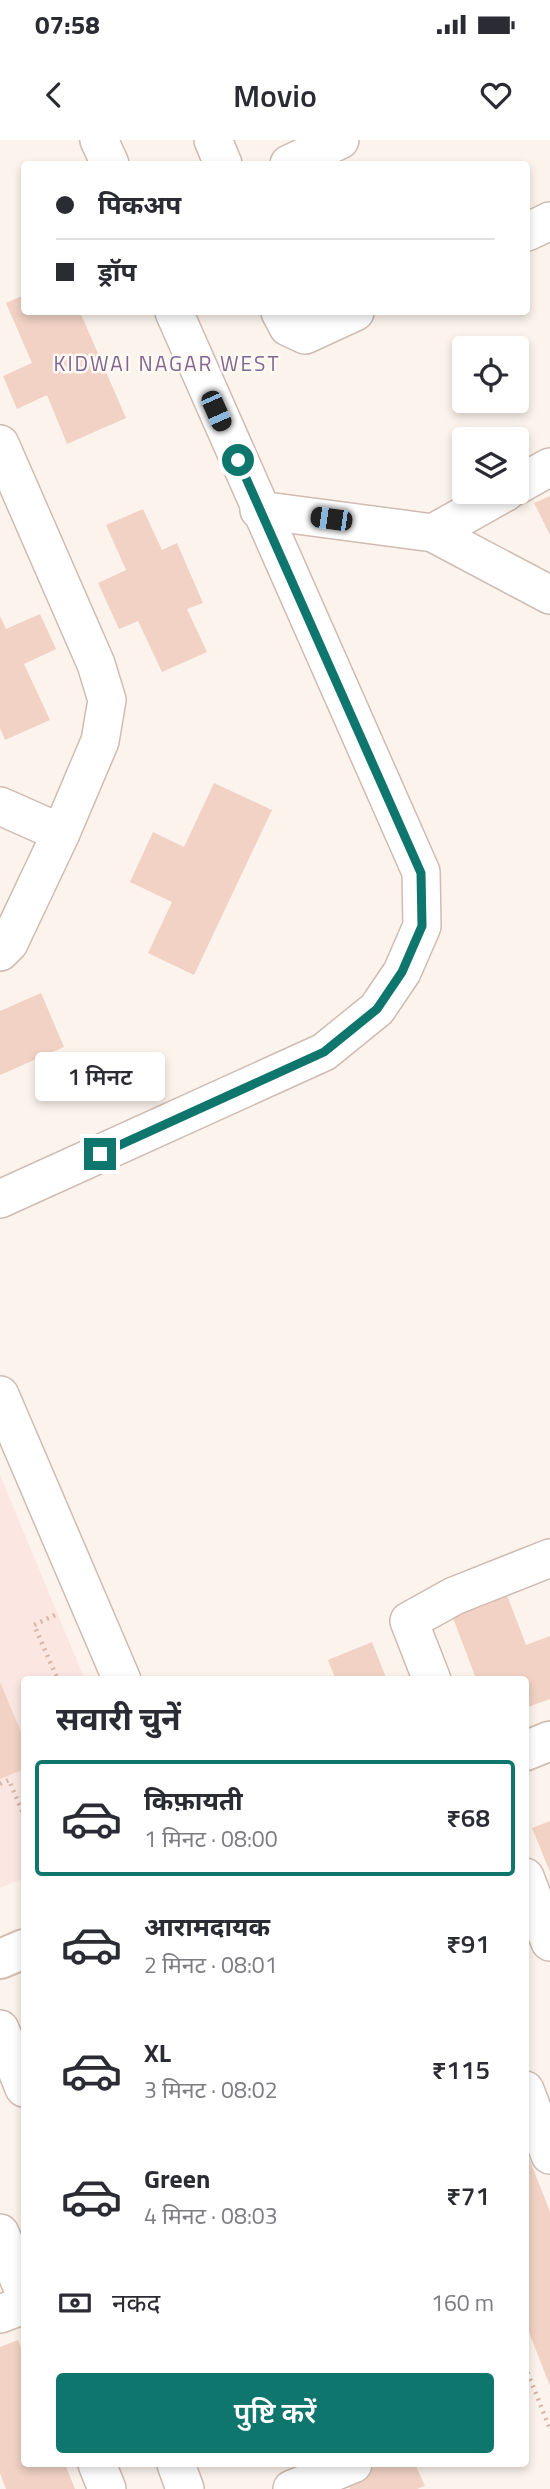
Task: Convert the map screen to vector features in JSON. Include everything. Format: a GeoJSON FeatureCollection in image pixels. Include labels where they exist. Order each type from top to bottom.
{"type":"FeatureCollection","features":[{"type":"Feature","properties":{"kind":"street"},"geometry":{"type":"LineString","coordinates":[[99,140],[109,161]]}},
{"type":"Feature","properties":{"kind":"street"},"geometry":{"type":"LineString","coordinates":[[213,140],[222,161]]}},
{"type":"Feature","properties":{"kind":"street"},"geometry":{"type":"LineString","coordinates":[[295,161],[340,140]]}},
{"type":"Feature","properties":{"kind":"street"},"geometry":{"type":"LineString","coordinates":[[530,231],[550,221]]}},
{"type":"Feature","properties":{"kind":"street"},"geometry":{"type":"LineString","coordinates":[[0,1199],[324,1052],[377,1009],[402,972],[422,926],[421,873],[175,315]]}},
{"type":"Feature","properties":{"kind":"street"},"geometry":{"type":"LineString","coordinates":[[282,315],[288,327],[305,335],[348,315]]}},
{"type":"Feature","properties":{"kind":"street"},"geometry":{"type":"LineString","coordinates":[[0,444],[96,664],[107,700],[100,741],[61,833],[9,943],[0,953]]}},
{"type":"Feature","properties":{"kind":"street"},"geometry":{"type":"LineString","coordinates":[[529,479],[550,467]]}},
{"type":"Feature","properties":{"kind":"street"},"geometry":{"type":"LineString","coordinates":[[433,533],[485,504]]}},
{"type":"Feature","properties":{"kind":"street"},"geometry":{"type":"LineString","coordinates":[[260,510],[433,533],[550,595]]}},
{"type":"Feature","properties":{"kind":"street"},"geometry":{"type":"LineString","coordinates":[[0,806],[61,833]]}},
{"type":"Feature","properties":{"kind":"street"},"geometry":{"type":"LineString","coordinates":[[0,1395],[120,1676]]}},
{"type":"Feature","properties":{"kind":"street"},"geometry":{"type":"LineString","coordinates":[[430,1676],[409,1621],[454,1596],[550,1558]]}},
{"type":"Feature","properties":{"kind":"street"},"geometry":{"type":"LineString","coordinates":[[529,1749],[550,1741]]}},
{"type":"Feature","properties":{"kind":"street"},"geometry":{"type":"LineString","coordinates":[[529,1887],[550,1942]]}},
{"type":"Feature","properties":{"kind":"street"},"geometry":{"type":"LineString","coordinates":[[0,1959],[21,1950]]}},
{"type":"Feature","properties":{"kind":"street"},"geometry":{"type":"LineString","coordinates":[[0,2029],[21,2081]]}},
{"type":"Feature","properties":{"kind":"street"},"geometry":{"type":"LineString","coordinates":[[529,2111],[550,2155]]}},
{"type":"Feature","properties":{"kind":"street"},"geometry":{"type":"LineString","coordinates":[[0,2233],[21,2285]]}},
{"type":"Feature","properties":{"kind":"street"},"geometry":{"type":"LineString","coordinates":[[0,2314],[21,2306]]}},
{"type":"Feature","properties":{"kind":"street"},"geometry":{"type":"LineString","coordinates":[[98,2467],[107,2489]]}},
{"type":"Feature","properties":{"kind":"street"},"geometry":{"type":"LineString","coordinates":[[177,2467],[185,2489]]}},
{"type":"Feature","properties":{"kind":"street"},"geometry":{"type":"LineString","coordinates":[[292,2489],[347,2467]]}},
{"type":"Feature","properties":{"kind":"path"},"geometry":{"type":"LineString","coordinates":[[56,1676],[34,1625],[88,1601]]}},
{"type":"Feature","properties":{"kind":"path"},"geometry":{"type":"LineString","coordinates":[[0,1784],[9,1780],[21,1808]]}},
{"type":"Feature","properties":{"kind":"path"},"geometry":{"type":"LineString","coordinates":[[529,2376],[550,2429]]}},
{"type":"Feature","properties":{"kind":"shaded area"},"geometry":{"type":"Polygon","coordinates":[[[0,1475],[83,1676],[21,1676],[21,1879],[0,1888],[0,1475]]]}},
{"type":"Feature","properties":{"kind":"building"},"geometry":{"type":"Polygon","coordinates":[[[21,296],[21,315],[81,315],[126,418],[67,444],[47,395],[17,409],[3,376],[32,363],[6,303],[21,296]]]}},
{"type":"Feature","properties":{"kind":"building"},"geometry":{"type":"Polygon","coordinates":[[[550,496],[550,535],[534,503],[550,496]]]}},
{"type":"Feature","properties":{"kind":"building"},"geometry":{"type":"Polygon","coordinates":[[[143,509],[162,550],[177,543],[203,603],[187,609],[207,652],[162,672],[138,621],[119,629],[98,583],[126,570],[106,525],[143,509]]]}},
{"type":"Feature","properties":{"kind":"building"},"geometry":{"type":"Polygon","coordinates":[[[40,614],[56,649],[24,664],[50,720],[5,740],[0,728],[0,616],[6,629],[40,614]]]}},
{"type":"Feature","properties":{"kind":"building"},"geometry":{"type":"Polygon","coordinates":[[[214,783],[272,810],[194,975],[148,953],[172,902],[130,882],[153,832],[184,847],[214,783]]]}},
{"type":"Feature","properties":{"kind":"building"},"geometry":{"type":"Polygon","coordinates":[[[41,993],[64,1047],[0,1075],[0,1011],[41,993]]]}},
{"type":"Feature","properties":{"kind":"building"},"geometry":{"type":"Polygon","coordinates":[[[505,1590],[526,1645],[550,1636],[550,1699],[529,1707],[529,1676],[475,1676],[450,1610],[505,1590]]]}},
{"type":"Feature","properties":{"kind":"building"},"geometry":{"type":"Polygon","coordinates":[[[372,1642],[385,1676],[334,1676],[328,1660],[372,1642]]]}},
{"type":"Feature","properties":{"kind":"building"},"geometry":{"type":"Polygon","coordinates":[[[0,1682],[21,1732],[21,1770],[0,1779],[0,1682]]]}},
{"type":"Feature","properties":{"kind":"building"},"geometry":{"type":"Polygon","coordinates":[[[550,1821],[550,1872],[532,1828],[550,1821]]]}},
{"type":"Feature","properties":{"kind":"building"},"geometry":{"type":"Polygon","coordinates":[[[529,2158],[550,2212],[550,2386],[529,2332],[529,2158]]]}},
{"type":"Feature","properties":{"kind":"building"},"geometry":{"type":"Polygon","coordinates":[[[18,2340],[21,2348],[21,2467],[66,2467],[75,2489],[6,2489],[0,2473],[0,2347],[18,2340]]]}},
{"type":"Feature","properties":{"kind":"building"},"geometry":{"type":"Polygon","coordinates":[[[369,2467],[416,2467],[425,2486],[417,2489],[350,2489],[345,2478],[369,2467]]]}},
{"type":"Feature","properties":{"kind":"district","name":"KIDWAI NAGAR WEST"},"geometry":{"type":"Point","coordinates":[167,363]}},
{"type":"Feature","properties":{"kind":"route"},"geometry":{"type":"LineString","coordinates":[[100,1154],[324,1052],[377,1009],[402,972],[422,926],[421,873],[238,460]]}}]}
